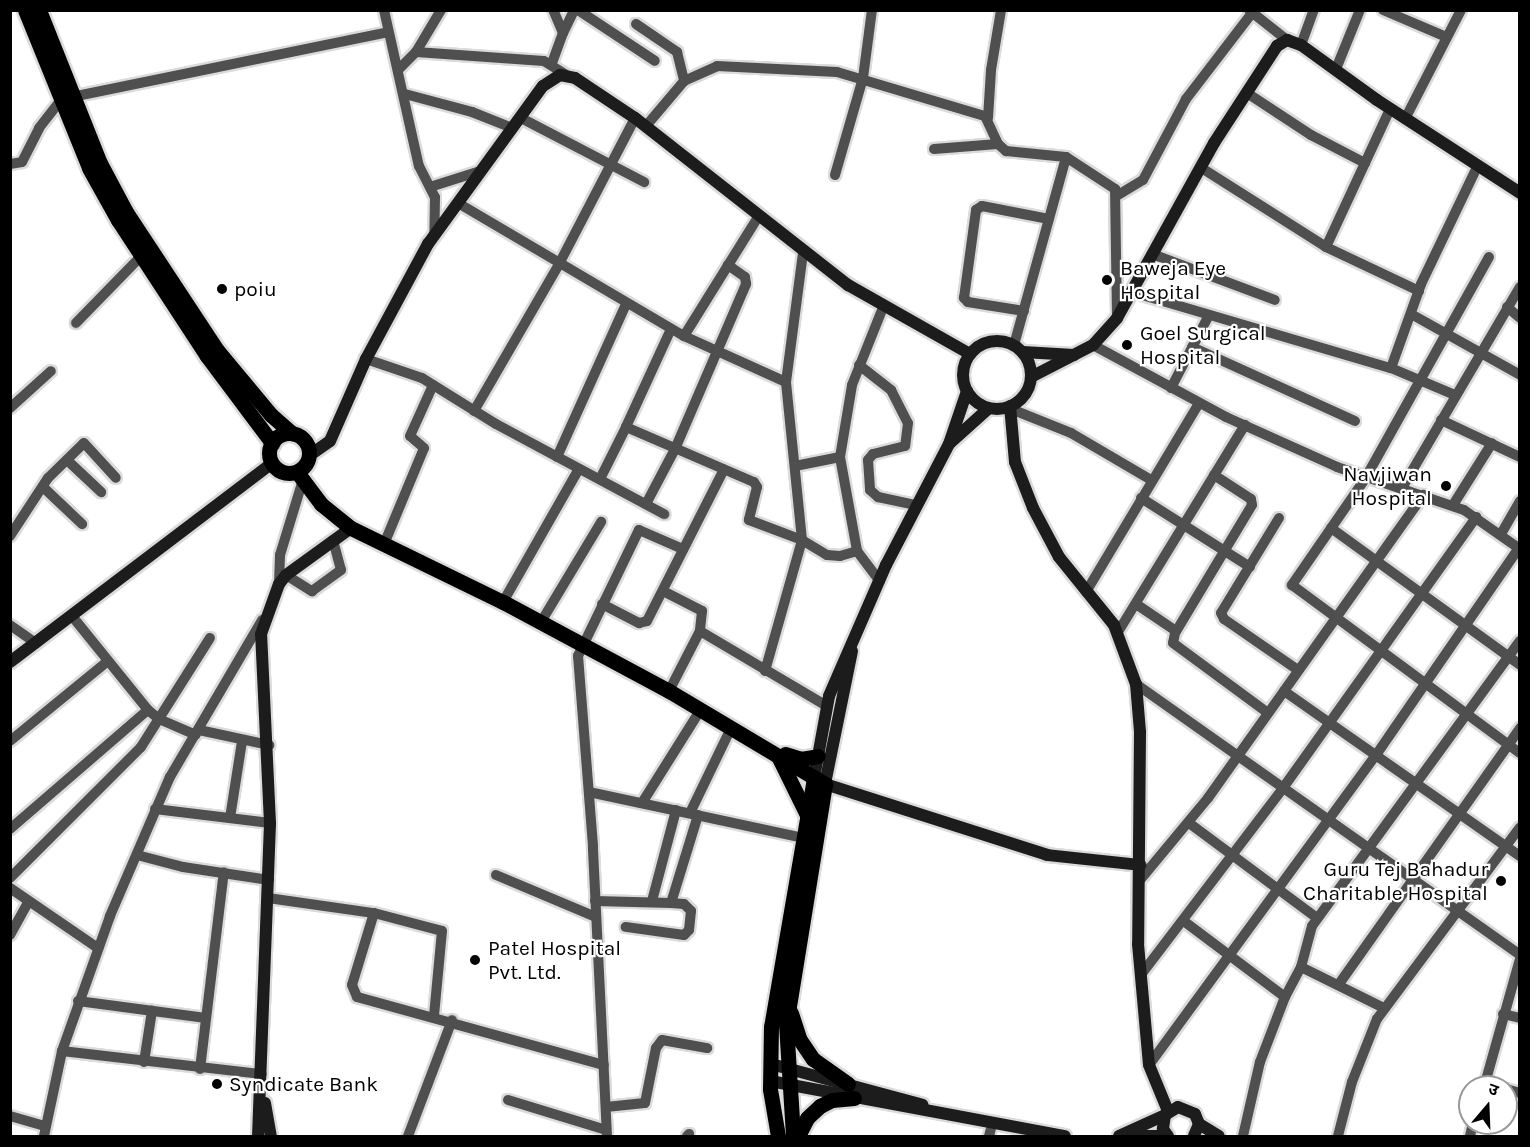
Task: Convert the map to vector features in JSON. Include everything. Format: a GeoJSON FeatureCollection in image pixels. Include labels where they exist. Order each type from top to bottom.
{"type":"FeatureCollection","features":[{"type":"Feature","properties":{"kind":"main road"},"geometry":{"type":"LineString","coordinates":[[25,10],[68,98]]}},
{"type":"Feature","properties":{"kind":"main road"},"geometry":{"type":"LineString","coordinates":[[39,10],[89,168],[272,443],[272,463],[280,471],[303,469]]}},
{"type":"Feature","properties":{"kind":"main road"},"geometry":{"type":"LineString","coordinates":[[182,307],[270,415],[292,433],[301,437],[303,469],[321,504],[351,528],[389,548],[403,551]]}},
{"type":"Feature","properties":{"kind":"main road"},"geometry":{"type":"LineString","coordinates":[[272,443],[281,435],[292,433]]}},
{"type":"Feature","properties":{"kind":"main road"},"geometry":{"type":"LineString","coordinates":[[303,469],[333,503],[387,537],[403,551],[669,691],[819,781]]}},
{"type":"Feature","properties":{"kind":"main road"},"geometry":{"type":"LineString","coordinates":[[762,746],[801,759],[818,756]]}},
{"type":"Feature","properties":{"kind":"main road"},"geometry":{"type":"LineString","coordinates":[[778,756],[808,817]]}},
{"type":"Feature","properties":{"kind":"main road"},"geometry":{"type":"LineString","coordinates":[[778,1137],[770,1081],[771,1027],[808,817],[819,781]]}},
{"type":"Feature","properties":{"kind":"main road"},"geometry":{"type":"LineString","coordinates":[[793,1137],[787,1084],[789,1007],[819,781]]}},
{"type":"Feature","properties":{"kind":"main road"},"geometry":{"type":"LineString","coordinates":[[789,1007],[800,1040],[813,1059],[851,1091],[820,1106],[807,1118],[798,1137]]}},
{"type":"Feature","properties":{"kind":"street"},"geometry":{"type":"LineString","coordinates":[[384,10],[405,94],[419,166],[436,205],[434,236]]}},
{"type":"Feature","properties":{"kind":"street"},"geometry":{"type":"LineString","coordinates":[[398,70],[416,52],[441,10]]}},
{"type":"Feature","properties":{"kind":"street"},"geometry":{"type":"LineString","coordinates":[[553,10],[563,33]]}},
{"type":"Feature","properties":{"kind":"street"},"geometry":{"type":"LineString","coordinates":[[552,63],[563,33],[576,10],[654,61]]}},
{"type":"Feature","properties":{"kind":"street"},"geometry":{"type":"LineString","coordinates":[[835,175],[863,78],[872,10]]}},
{"type":"Feature","properties":{"kind":"street"},"geometry":{"type":"LineString","coordinates":[[999,144],[988,118],[1001,10]]}},
{"type":"Feature","properties":{"kind":"street"},"geometry":{"type":"LineString","coordinates":[[1301,45],[1314,10]]}},
{"type":"Feature","properties":{"kind":"street"},"geometry":{"type":"LineString","coordinates":[[1336,69],[1360,10]]}},
{"type":"Feature","properties":{"kind":"street"},"geometry":{"type":"LineString","coordinates":[[1383,10],[1444,36]]}},
{"type":"Feature","properties":{"kind":"street"},"geometry":{"type":"LineString","coordinates":[[1405,118],[1444,36],[1461,10]]}},
{"type":"Feature","properties":{"kind":"street"},"geometry":{"type":"LineString","coordinates":[[1118,195],[1143,180],[1186,99],[1250,12],[1287,40],[1301,45],[1336,69],[1390,109],[1477,167],[1520,192]]}},
{"type":"Feature","properties":{"kind":"street"},"geometry":{"type":"LineString","coordinates":[[636,24],[677,52],[684,81]]}},
{"type":"Feature","properties":{"kind":"street"},"geometry":{"type":"LineString","coordinates":[[10,164],[22,162],[39,128],[68,98],[388,32]]}},
{"type":"Feature","properties":{"kind":"street"},"geometry":{"type":"LineString","coordinates":[[1031,376],[1093,345],[1117,318],[1200,167],[1277,46],[1287,40]]}},
{"type":"Feature","properties":{"kind":"street"},"geometry":{"type":"LineString","coordinates":[[416,52],[552,63],[565,74],[646,126],[758,217],[848,285],[970,354]]}},
{"type":"Feature","properties":{"kind":"street"},"geometry":{"type":"LineString","coordinates":[[646,126],[684,81],[706,68],[726,66],[837,72],[863,78],[988,118]]}},
{"type":"Feature","properties":{"kind":"street"},"geometry":{"type":"LineString","coordinates":[[282,579],[280,555],[303,469],[330,441],[366,359],[434,236],[543,86],[555,76],[565,74]]}},
{"type":"Feature","properties":{"kind":"street"},"geometry":{"type":"LineString","coordinates":[[1247,93],[1311,135],[1365,163]]}},
{"type":"Feature","properties":{"kind":"street"},"geometry":{"type":"LineString","coordinates":[[405,94],[472,112],[512,128]]}},
{"type":"Feature","properties":{"kind":"street"},"geometry":{"type":"LineString","coordinates":[[1326,247],[1390,109]]}},
{"type":"Feature","properties":{"kind":"street"},"geometry":{"type":"LineString","coordinates":[[521,118],[644,182]]}},
{"type":"Feature","properties":{"kind":"street"},"geometry":{"type":"LineString","coordinates":[[474,411],[558,266],[635,118]]}},
{"type":"Feature","properties":{"kind":"street"},"geometry":{"type":"LineString","coordinates":[[934,149],[999,144],[1013,152],[1066,158],[1111,183],[1118,195],[1117,318]]}},
{"type":"Feature","properties":{"kind":"street"},"geometry":{"type":"LineString","coordinates":[[1011,407],[1024,396],[1031,376],[1018,349],[1024,311],[1066,158]]}},
{"type":"Feature","properties":{"kind":"street"},"geometry":{"type":"LineString","coordinates":[[1200,167],[1326,247],[1419,291]]}},
{"type":"Feature","properties":{"kind":"street"},"geometry":{"type":"LineString","coordinates":[[1391,368],[1419,291],[1477,167]]}},
{"type":"Feature","properties":{"kind":"street"},"geometry":{"type":"LineString","coordinates":[[430,187],[480,171]]}},
{"type":"Feature","properties":{"kind":"street"},"geometry":{"type":"LineString","coordinates":[[458,203],[558,266],[671,329],[716,352],[786,382]]}},
{"type":"Feature","properties":{"kind":"street"},"geometry":{"type":"LineString","coordinates":[[1024,311],[968,302],[964,298],[976,210],[982,206],[1049,219]]}},
{"type":"Feature","properties":{"kind":"street"},"geometry":{"type":"LineString","coordinates":[[684,336],[758,217]]}},
{"type":"Feature","properties":{"kind":"street"},"geometry":{"type":"LineString","coordinates":[[76,323],[146,252]]}},
{"type":"Feature","properties":{"kind":"street"},"geometry":{"type":"LineString","coordinates":[[765,671],[802,540],[786,382],[803,252]]}},
{"type":"Feature","properties":{"kind":"street"},"geometry":{"type":"LineString","coordinates":[[1152,254],[1275,300]]}},
{"type":"Feature","properties":{"kind":"street"},"geometry":{"type":"LineString","coordinates":[[1489,257],[1365,479],[1292,585],[1423,685],[1520,753]]}},
{"type":"Feature","properties":{"kind":"street"},"geometry":{"type":"LineString","coordinates":[[646,504],[675,449],[747,281],[728,265]]}},
{"type":"Feature","properties":{"kind":"street"},"geometry":{"type":"LineString","coordinates":[[1402,488],[1478,353],[1520,287]]}},
{"type":"Feature","properties":{"kind":"street"},"geometry":{"type":"LineString","coordinates":[[1132,292],[1391,368],[1455,395]]}},
{"type":"Feature","properties":{"kind":"street"},"geometry":{"type":"LineString","coordinates":[[556,458],[626,304]]}},
{"type":"Feature","properties":{"kind":"street"},"geometry":{"type":"LineString","coordinates":[[880,581],[857,551],[840,457],[849,396],[884,305]]}},
{"type":"Feature","properties":{"kind":"street"},"geometry":{"type":"LineString","coordinates":[[1507,307],[1520,318]]}},
{"type":"Feature","properties":{"kind":"street"},"geometry":{"type":"LineString","coordinates":[[1411,314],[1520,375]]}},
{"type":"Feature","properties":{"kind":"street"},"geometry":{"type":"LineString","coordinates":[[1171,388],[1209,315]]}},
{"type":"Feature","properties":{"kind":"street"},"geometry":{"type":"LineString","coordinates":[[600,479],[671,329]]}},
{"type":"Feature","properties":{"kind":"street"},"geometry":{"type":"LineString","coordinates":[[819,781],[818,756],[827,706],[880,581],[949,444],[967,391],[963,371],[970,354],[989,342],[1018,349],[1076,355]]}},
{"type":"Feature","properties":{"kind":"street"},"geometry":{"type":"LineString","coordinates":[[1093,345],[1199,403],[1365,479],[1402,488],[1453,505],[1476,517],[1519,549],[1376,755],[1149,1065]]}},
{"type":"Feature","properties":{"kind":"street"},"geometry":{"type":"LineString","coordinates":[[1192,347],[1355,421]]}},
{"type":"Feature","properties":{"kind":"street"},"geometry":{"type":"LineString","coordinates":[[366,359],[414,374],[556,458],[664,514]]}},
{"type":"Feature","properties":{"kind":"street"},"geometry":{"type":"LineString","coordinates":[[860,365],[891,390],[908,423],[905,446],[873,454],[868,460],[870,490],[878,497],[917,505]]}},
{"type":"Feature","properties":{"kind":"street"},"geometry":{"type":"LineString","coordinates":[[10,408],[51,371]]}},
{"type":"Feature","properties":{"kind":"street"},"geometry":{"type":"LineString","coordinates":[[387,537],[424,448],[410,436],[433,386]]}},
{"type":"Feature","properties":{"kind":"street"},"geometry":{"type":"LineString","coordinates":[[967,391],[989,408]]}},
{"type":"Feature","properties":{"kind":"street"},"geometry":{"type":"LineString","coordinates":[[1086,592],[1199,403]]}},
{"type":"Feature","properties":{"kind":"street"},"geometry":{"type":"LineString","coordinates":[[1011,407],[1012,445],[1019,475],[1059,557],[1118,632],[1136,684],[1140,732],[1140,976],[1149,1065],[1167,1113],[1167,1136],[1119,1137],[1167,1113],[1188,1110],[1199,1124],[1219,1137]]}},
{"type":"Feature","properties":{"kind":"street"},"geometry":{"type":"LineString","coordinates":[[949,444],[989,408],[1011,407],[1071,433],[1151,480]]}},
{"type":"Feature","properties":{"kind":"street"},"geometry":{"type":"LineString","coordinates":[[1441,420],[1519,456]]}},
{"type":"Feature","properties":{"kind":"street"},"geometry":{"type":"LineString","coordinates":[[1118,632],[1245,425]]}},
{"type":"Feature","properties":{"kind":"street"},"geometry":{"type":"LineString","coordinates":[[626,426],[756,483],[750,520],[802,540],[833,556],[857,551]]}},
{"type":"Feature","properties":{"kind":"street"},"geometry":{"type":"LineString","coordinates":[[10,536],[43,487],[84,443],[116,478]]}},
{"type":"Feature","properties":{"kind":"street"},"geometry":{"type":"LineString","coordinates":[[1453,505],[1492,443]]}},
{"type":"Feature","properties":{"kind":"street"},"geometry":{"type":"LineString","coordinates":[[795,466],[840,457]]}},
{"type":"Feature","properties":{"kind":"street"},"geometry":{"type":"LineString","coordinates":[[67,460],[101,492]]}},
{"type":"Feature","properties":{"kind":"street"},"geometry":{"type":"LineString","coordinates":[[10,662],[272,463]]}},
{"type":"Feature","properties":{"kind":"street"},"geometry":{"type":"LineString","coordinates":[[502,602],[579,469]]}},
{"type":"Feature","properties":{"kind":"street"},"geometry":{"type":"LineString","coordinates":[[602,604],[643,623],[663,591],[724,469]]}},
{"type":"Feature","properties":{"kind":"street"},"geometry":{"type":"LineString","coordinates":[[1214,476],[1253,501],[1226,551],[1176,631],[1176,647],[1268,713]]}},
{"type":"Feature","properties":{"kind":"street"},"geometry":{"type":"LineString","coordinates":[[43,487],[82,524]]}},
{"type":"Feature","properties":{"kind":"street"},"geometry":{"type":"LineString","coordinates":[[1140,880],[1189,823],[1423,495]]}},
{"type":"Feature","properties":{"kind":"street"},"geometry":{"type":"LineString","coordinates":[[1141,498],[1250,567]]}},
{"type":"Feature","properties":{"kind":"street"},"geometry":{"type":"LineString","coordinates":[[1501,534],[1520,501]]}},
{"type":"Feature","properties":{"kind":"street"},"geometry":{"type":"LineString","coordinates":[[1140,976],[1185,922],[1476,517]]}},
{"type":"Feature","properties":{"kind":"street"},"geometry":{"type":"LineString","coordinates":[[1279,518],[1222,610],[1222,616],[1298,670]]}},
{"type":"Feature","properties":{"kind":"street"},"geometry":{"type":"LineString","coordinates":[[541,622],[601,522]]}},
{"type":"Feature","properties":{"kind":"street"},"geometry":{"type":"LineString","coordinates":[[10,1116],[45,1131],[62,1051],[78,1001],[155,809],[270,606],[282,579],[351,528]]}},
{"type":"Feature","properties":{"kind":"street"},"geometry":{"type":"LineString","coordinates":[[1331,528],[1467,624],[1520,665]]}},
{"type":"Feature","properties":{"kind":"street"},"geometry":{"type":"LineString","coordinates":[[508,1100],[606,1133],[589,792],[577,666],[582,645],[639,530],[683,549]]}},
{"type":"Feature","properties":{"kind":"street"},"geometry":{"type":"LineString","coordinates":[[282,579],[312,591],[341,570],[333,540]]}},
{"type":"Feature","properties":{"kind":"street"},"geometry":{"type":"LineString","coordinates":[[663,591],[702,611],[700,631],[669,691]]}},
{"type":"Feature","properties":{"kind":"street"},"geometry":{"type":"LineString","coordinates":[[1136,604],[1176,631]]}},
{"type":"Feature","properties":{"kind":"street"},"geometry":{"type":"LineString","coordinates":[[258,1137],[262,1081],[270,823],[269,745],[260,653],[270,606]]}},
{"type":"Feature","properties":{"kind":"street"},"geometry":{"type":"LineString","coordinates":[[72,616],[107,662],[148,710],[159,719],[197,733],[269,745]]}},
{"type":"Feature","properties":{"kind":"street"},"geometry":{"type":"LineString","coordinates":[[10,625],[36,643]]}},
{"type":"Feature","properties":{"kind":"street"},"geometry":{"type":"LineString","coordinates":[[700,631],[827,706]]}},
{"type":"Feature","properties":{"kind":"street"},"geometry":{"type":"LineString","coordinates":[[12,873],[130,760],[210,638]]}},
{"type":"Feature","properties":{"kind":"street"},"geometry":{"type":"LineString","coordinates":[[1243,1137],[1260,1062],[1285,997],[1300,967],[1308,934],[1317,918],[1370,849],[1520,641]]}},
{"type":"Feature","properties":{"kind":"street"},"geometry":{"type":"LineString","coordinates":[[819,781],[852,651]]}},
{"type":"Feature","properties":{"kind":"street"},"geometry":{"type":"LineString","coordinates":[[10,741],[107,662]]}},
{"type":"Feature","properties":{"kind":"street"},"geometry":{"type":"LineString","coordinates":[[1136,684],[1520,957],[1517,976],[1503,1014],[1487,1075]]}},
{"type":"Feature","properties":{"kind":"street"},"geometry":{"type":"LineString","coordinates":[[1284,691],[1520,856]]}},
{"type":"Feature","properties":{"kind":"street"},"geometry":{"type":"LineString","coordinates":[[642,803],[701,709]]}},
{"type":"Feature","properties":{"kind":"street"},"geometry":{"type":"LineString","coordinates":[[10,829],[148,710]]}},
{"type":"Feature","properties":{"kind":"street"},"geometry":{"type":"LineString","coordinates":[[671,903],[694,814],[731,728]]}},
{"type":"Feature","properties":{"kind":"street"},"geometry":{"type":"LineString","coordinates":[[1339,984],[1520,728]]}},
{"type":"Feature","properties":{"kind":"street"},"geometry":{"type":"LineString","coordinates":[[230,818],[242,741]]}},
{"type":"Feature","properties":{"kind":"street"},"geometry":{"type":"LineString","coordinates":[[819,781],[1047,855],[1140,865]]}},
{"type":"Feature","properties":{"kind":"street"},"geometry":{"type":"LineString","coordinates":[[589,792],[804,838]]}},
{"type":"Feature","properties":{"kind":"street"},"geometry":{"type":"LineString","coordinates":[[155,809],[270,823]]}},
{"type":"Feature","properties":{"kind":"street"},"geometry":{"type":"LineString","coordinates":[[652,901],[676,810]]}},
{"type":"Feature","properties":{"kind":"street"},"geometry":{"type":"LineString","coordinates":[[1189,823],[1317,918]]}},
{"type":"Feature","properties":{"kind":"street"},"geometry":{"type":"LineString","coordinates":[[1338,1137],[1352,1082],[1384,1008],[1459,912],[1520,827]]}},
{"type":"Feature","properties":{"kind":"street"},"geometry":{"type":"LineString","coordinates":[[137,855],[269,880]]}},
{"type":"Feature","properties":{"kind":"street"},"geometry":{"type":"LineString","coordinates":[[200,1069],[224,872]]}},
{"type":"Feature","properties":{"kind":"street"},"geometry":{"type":"LineString","coordinates":[[496,875],[596,917]]}},
{"type":"Feature","properties":{"kind":"street"},"geometry":{"type":"LineString","coordinates":[[10,888],[28,903],[98,948]]}},
{"type":"Feature","properties":{"kind":"street"},"geometry":{"type":"LineString","coordinates":[[268,898],[374,914],[436,927],[445,933],[434,1016]]}},
{"type":"Feature","properties":{"kind":"street"},"geometry":{"type":"LineString","coordinates":[[595,901],[652,901],[684,904],[691,911],[686,934],[626,927]]}},
{"type":"Feature","properties":{"kind":"street"},"geometry":{"type":"LineString","coordinates":[[10,935],[28,903]]}},
{"type":"Feature","properties":{"kind":"street"},"geometry":{"type":"LineString","coordinates":[[374,914],[352,985],[353,994],[452,1020],[604,1065]]}},
{"type":"Feature","properties":{"kind":"street"},"geometry":{"type":"LineString","coordinates":[[1185,922],[1285,997]]}},
{"type":"Feature","properties":{"kind":"street"},"geometry":{"type":"LineString","coordinates":[[1300,967],[1339,984],[1384,1008]]}},
{"type":"Feature","properties":{"kind":"street"},"geometry":{"type":"LineString","coordinates":[[78,1001],[206,1018]]}},
{"type":"Feature","properties":{"kind":"street"},"geometry":{"type":"LineString","coordinates":[[144,1062],[152,1011]]}},
{"type":"Feature","properties":{"kind":"street"},"geometry":{"type":"LineString","coordinates":[[1503,1014],[1520,1018]]}},
{"type":"Feature","properties":{"kind":"street"},"geometry":{"type":"LineString","coordinates":[[408,1137],[452,1020]]}},
{"type":"Feature","properties":{"kind":"street"},"geometry":{"type":"LineString","coordinates":[[606,1107],[645,1103],[657,1048],[662,1040],[707,1048]]}},
{"type":"Feature","properties":{"kind":"street"},"geometry":{"type":"LineString","coordinates":[[62,1051],[200,1069],[262,1081]]}},
{"type":"Feature","properties":{"kind":"street"},"geometry":{"type":"LineString","coordinates":[[771,1065],[851,1091],[945,1113],[990,1131],[1065,1137]]}},
{"type":"Feature","properties":{"kind":"street"},"geometry":{"type":"LineString","coordinates":[[262,1081],[271,1137]]}},
{"type":"Feature","properties":{"kind":"street"},"geometry":{"type":"LineString","coordinates":[[770,1081],[851,1091]]}},
{"type":"Feature","properties":{"kind":"street"},"geometry":{"type":"LineString","coordinates":[[1194,1137],[1199,1124]]}},
{"type":"Feature","properties":{"kind":"place","name":"Baweja Eye Hospital"},"geometry":{"type":"Point","coordinates":[1107,280]}},
{"type":"Feature","properties":{"kind":"place","name":"poiu"},"geometry":{"type":"Point","coordinates":[222,289]}},
{"type":"Feature","properties":{"kind":"place","name":"Goel Surgical Hospital"},"geometry":{"type":"Point","coordinates":[1127,345]}},
{"type":"Feature","properties":{"kind":"place","name":"Navjiwan Hospital"},"geometry":{"type":"Point","coordinates":[1446,486]}},
{"type":"Feature","properties":{"kind":"place","name":"Guru Tej Bahadur Charitable Hospital"},"geometry":{"type":"Point","coordinates":[1501,881]}},
{"type":"Feature","properties":{"kind":"place","name":"Patel Hospital Pvt. Ltd."},"geometry":{"type":"Point","coordinates":[475,960]}},
{"type":"Feature","properties":{"kind":"place","name":"Syndicate Bank"},"geometry":{"type":"Point","coordinates":[217,1084]}}]}
